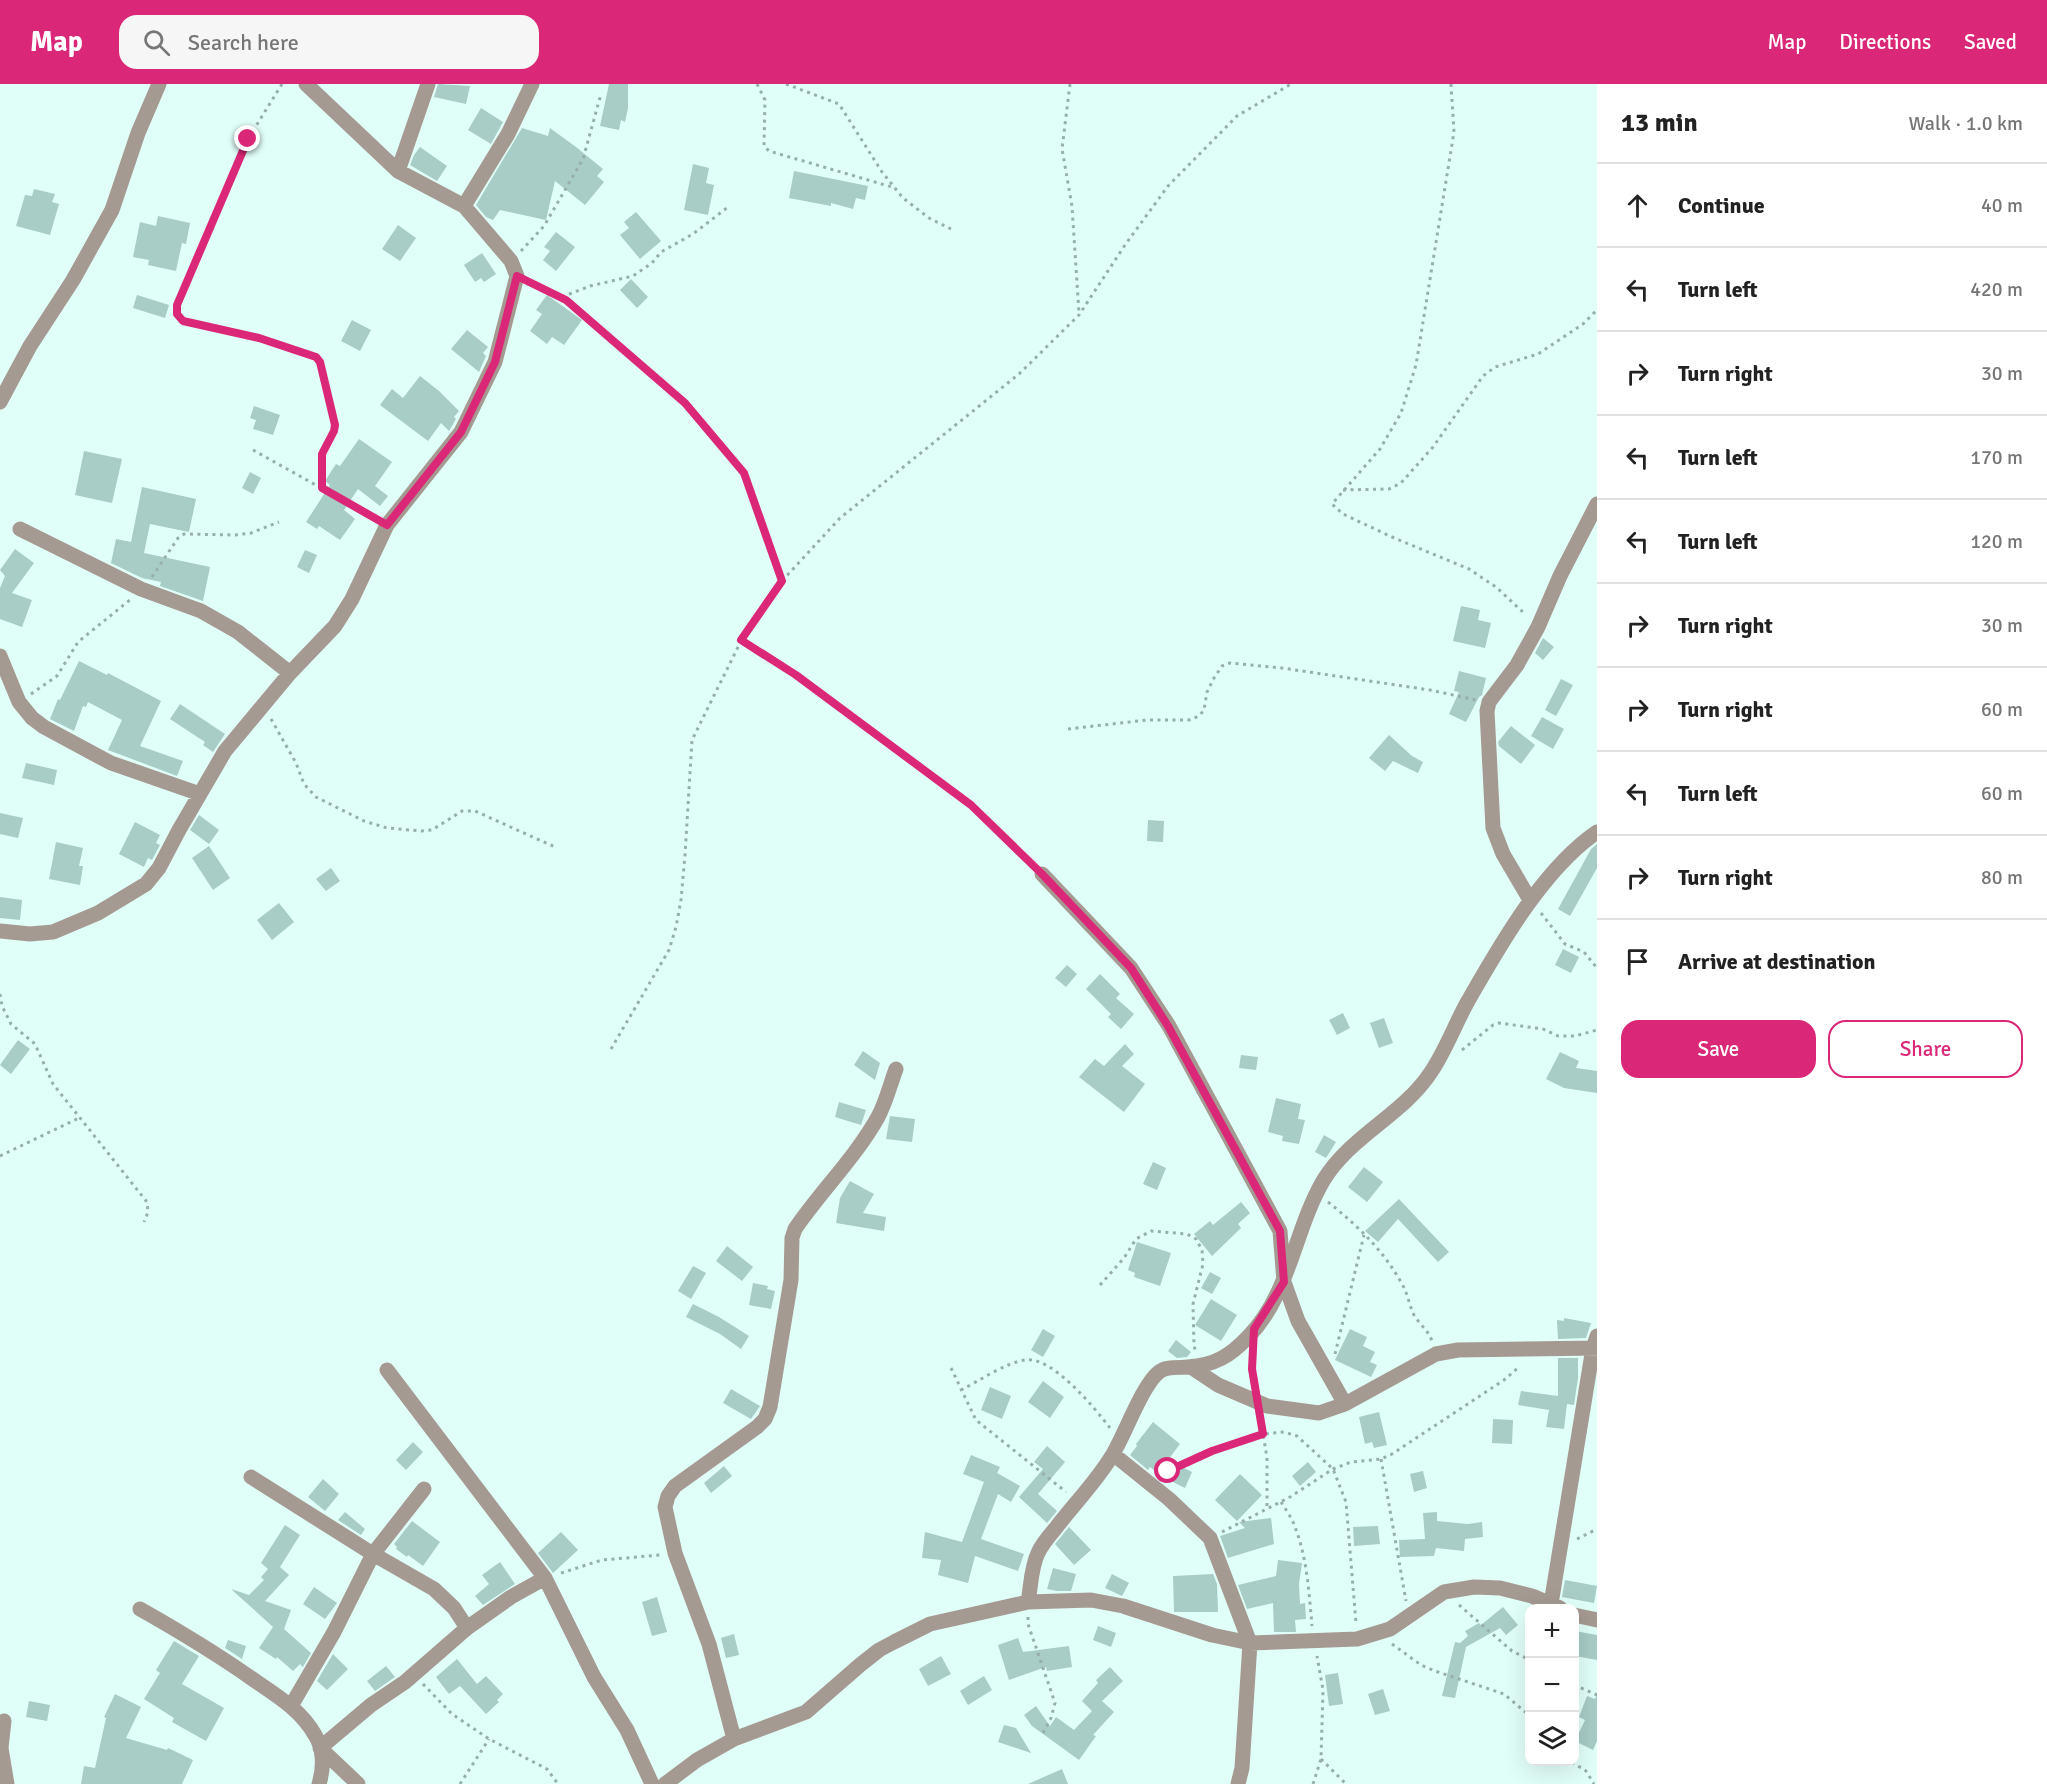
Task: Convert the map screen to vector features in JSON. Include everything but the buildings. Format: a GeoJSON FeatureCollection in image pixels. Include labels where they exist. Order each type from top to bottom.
{"type":"FeatureCollection","features":[{"type":"Feature","properties":{"kind":"street"},"geometry":{"type":"LineString","coordinates":[[0,402],[30,346],[73,280],[112,210],[138,133],[159,84]]}},
{"type":"Feature","properties":{"kind":"street"},"geometry":{"type":"LineString","coordinates":[[0,931],[30,934],[53,932],[98,913],[146,884],[159,868],[225,751],[290,673],[335,626],[352,599],[387,525],[461,432],[495,362],[517,276],[511,261],[464,206],[398,171],[306,84]]}},
{"type":"Feature","properties":{"kind":"street"},"geometry":{"type":"LineString","coordinates":[[398,171],[428,84]]}},
{"type":"Feature","properties":{"kind":"street"},"geometry":{"type":"LineString","coordinates":[[464,206],[507,134],[532,84]]}},
{"type":"Feature","properties":{"kind":"street"},"geometry":{"type":"LineString","coordinates":[[1530,900],[1503,854],[1493,828],[1487,724],[1489,702],[1517,665],[1538,627],[1560,576],[1597,504]]}},
{"type":"Feature","properties":{"kind":"street"},"geometry":{"type":"LineString","coordinates":[[20,529],[141,589],[201,611],[238,632],[290,673]]}},
{"type":"Feature","properties":{"kind":"street"},"geometry":{"type":"LineString","coordinates":[[0,656],[19,702],[32,718],[44,727],[111,763],[200,794]]}},
{"type":"Feature","properties":{"kind":"street"},"geometry":{"type":"LineString","coordinates":[[1028,1602],[1037,1554],[1116,1448],[1138,1404],[1158,1372],[1164,1369],[1196,1366],[1221,1360],[1254,1329],[1284,1282],[1296,1240],[1333,1166],[1356,1143],[1410,1098],[1431,1072],[1468,1001],[1530,900],[1561,864],[1584,841],[1597,832]]}},
{"type":"Feature","properties":{"kind":"street"},"geometry":{"type":"LineString","coordinates":[[1042,874],[1131,968],[1168,1026],[1280,1231],[1284,1282],[1298,1321],[1345,1404]]}},
{"type":"Feature","properties":{"kind":"street"},"geometry":{"type":"LineString","coordinates":[[734,1739],[709,1644],[675,1553],[665,1507],[668,1496],[675,1486],[765,1419],[770,1407],[791,1281],[792,1238],[795,1230],[874,1123],[896,1069]]}},
{"type":"Feature","properties":{"kind":"street"},"geometry":{"type":"LineString","coordinates":[[1196,1366],[1218,1384],[1267,1406],[1319,1413],[1345,1404],[1436,1354],[1458,1350],[1536,1350],[1596,1344],[1556,1604]]}},
{"type":"Feature","properties":{"kind":"street"},"geometry":{"type":"LineString","coordinates":[[387,1370],[545,1578],[594,1677],[627,1730],[652,1784]]}},
{"type":"Feature","properties":{"kind":"street"},"geometry":{"type":"LineString","coordinates":[[1116,1448],[1210,1538],[1250,1643],[1242,1768],[1238,1784]]}},
{"type":"Feature","properties":{"kind":"street"},"geometry":{"type":"LineString","coordinates":[[251,1477],[373,1554],[434,1589],[454,1608],[467,1628]]}},
{"type":"Feature","properties":{"kind":"street"},"geometry":{"type":"LineString","coordinates":[[291,1706],[334,1632],[373,1554],[424,1488]]}},
{"type":"Feature","properties":{"kind":"street"},"geometry":{"type":"LineString","coordinates":[[320,1748],[371,1705],[405,1682],[467,1628],[511,1597],[545,1578]]}},
{"type":"Feature","properties":{"kind":"street"},"geometry":{"type":"LineString","coordinates":[[665,1784],[697,1760],[734,1739],[806,1712],[879,1650],[930,1624],[1028,1602],[1091,1600],[1113,1604],[1212,1635],[1250,1643],[1357,1639],[1379,1634],[1444,1592],[1474,1587],[1500,1588],[1532,1596],[1551,1604]]}},
{"type":"Feature","properties":{"kind":"street"},"geometry":{"type":"LineString","coordinates":[[140,1609],[212,1651],[291,1706],[316,1735],[323,1765],[319,1784]]}},
{"type":"Feature","properties":{"kind":"street"},"geometry":{"type":"LineString","coordinates":[[1579,1616],[1597,1620]]}},
{"type":"Feature","properties":{"kind":"street"},"geometry":{"type":"LineString","coordinates":[[4,1721],[1,1748],[7,1784]]}},
{"type":"Feature","properties":{"kind":"street"},"geometry":{"type":"LineString","coordinates":[[320,1748],[358,1784]]}},
{"type":"Feature","properties":{"kind":"path"},"geometry":{"type":"LineString","coordinates":[[282,84],[248,139],[177,305],[177,314],[183,321],[259,338],[316,357],[320,362],[335,425],[322,454],[322,488]]}},
{"type":"Feature","properties":{"kind":"path"},"geometry":{"type":"LineString","coordinates":[[757,84],[765,100],[764,146],[769,151],[894,188]]}},
{"type":"Feature","properties":{"kind":"path"},"geometry":{"type":"LineString","coordinates":[[786,84],[839,104],[894,188],[929,218],[951,229]]}},
{"type":"Feature","properties":{"kind":"path"},"geometry":{"type":"LineString","coordinates":[[1070,84],[1062,148],[1072,206],[1079,315]]}},
{"type":"Feature","properties":{"kind":"path"},"geometry":{"type":"LineString","coordinates":[[611,1049],[669,950],[673,939],[681,900],[693,740],[741,640],[782,581],[840,518],[1019,374],[1079,315],[1125,244],[1168,186],[1237,116],[1292,84]]}},
{"type":"Feature","properties":{"kind":"path"},"geometry":{"type":"LineString","coordinates":[[1451,84],[1454,132],[1431,286],[1416,365],[1401,413],[1380,449],[1332,504],[1335,508],[1392,537],[1469,569],[1496,587],[1538,627]]}},
{"type":"Feature","properties":{"kind":"path"},"geometry":{"type":"LineString","coordinates":[[511,261],[544,226],[583,159],[602,94]]}},
{"type":"Feature","properties":{"kind":"path"},"geometry":{"type":"LineString","coordinates":[[561,297],[590,286],[633,276],[652,263],[661,252],[693,234],[728,207]]}},
{"type":"Feature","properties":{"kind":"path"},"geometry":{"type":"LineString","coordinates":[[517,276],[561,297],[685,403],[744,473],[782,581]]}},
{"type":"Feature","properties":{"kind":"path"},"geometry":{"type":"LineString","coordinates":[[1343,490],[1389,489],[1401,483],[1433,447],[1483,376],[1495,367],[1538,354],[1583,324],[1597,310]]}},
{"type":"Feature","properties":{"kind":"path"},"geometry":{"type":"LineString","coordinates":[[253,450],[387,525]]}},
{"type":"Feature","properties":{"kind":"path"},"geometry":{"type":"LineString","coordinates":[[19,702],[57,676],[78,642],[123,608],[141,589],[178,538],[184,534],[250,533],[279,522]]}},
{"type":"Feature","properties":{"kind":"path"},"geometry":{"type":"LineString","coordinates":[[741,640],[796,675],[971,805],[1042,874]]}},
{"type":"Feature","properties":{"kind":"path"},"geometry":{"type":"LineString","coordinates":[[1068,729],[1147,720],[1189,720],[1199,716],[1204,710],[1207,692],[1214,678],[1222,666],[1230,663],[1282,668],[1419,688],[1462,699],[1489,702]]}},
{"type":"Feature","properties":{"kind":"path"},"geometry":{"type":"LineString","coordinates":[[263,705],[296,763],[304,784],[316,796],[364,821],[387,828],[421,831],[432,830],[462,811],[475,811],[555,847]]}},
{"type":"Feature","properties":{"kind":"path"},"geometry":{"type":"LineString","coordinates":[[1530,900],[1565,944],[1584,952],[1597,968]]}},
{"type":"Feature","properties":{"kind":"path"},"geometry":{"type":"LineString","coordinates":[[0,994],[2,1006],[11,1024],[35,1044],[53,1084],[147,1202],[148,1212],[144,1222]]}},
{"type":"Feature","properties":{"kind":"path"},"geometry":{"type":"LineString","coordinates":[[1456,1054],[1493,1025],[1499,1023],[1543,1029],[1562,1036],[1575,1036],[1597,1030]]}},
{"type":"Feature","properties":{"kind":"path"},"geometry":{"type":"LineString","coordinates":[[0,1156],[79,1118]]}},
{"type":"Feature","properties":{"kind":"path"},"geometry":{"type":"LineString","coordinates":[[1317,1194],[1354,1222],[1380,1251],[1403,1285],[1414,1315],[1429,1333],[1436,1354]]}},
{"type":"Feature","properties":{"kind":"path"},"geometry":{"type":"LineString","coordinates":[[1100,1285],[1124,1258],[1136,1239],[1151,1231],[1187,1234],[1196,1239],[1202,1250],[1203,1264],[1193,1304],[1196,1366]]}},
{"type":"Feature","properties":{"kind":"path"},"geometry":{"type":"LineString","coordinates":[[1329,1376],[1365,1234]]}},
{"type":"Feature","properties":{"kind":"path"},"geometry":{"type":"LineString","coordinates":[[1254,1329],[1252,1369],[1268,1458],[1267,1508]]}},
{"type":"Feature","properties":{"kind":"path"},"geometry":{"type":"LineString","coordinates":[[1210,1538],[1281,1502],[1333,1469],[1351,1462],[1381,1459],[1504,1380],[1536,1350]]}},
{"type":"Feature","properties":{"kind":"path"},"geometry":{"type":"LineString","coordinates":[[961,1390],[1023,1360],[1041,1361],[1055,1370],[1103,1419],[1116,1448]]}},
{"type":"Feature","properties":{"kind":"path"},"geometry":{"type":"LineString","coordinates":[[951,1368],[976,1420],[1077,1501]]}},
{"type":"Feature","properties":{"kind":"path"},"geometry":{"type":"LineString","coordinates":[[1147,1480],[1212,1451],[1263,1434],[1284,1432],[1297,1436],[1333,1469],[1346,1502],[1357,1639]]}},
{"type":"Feature","properties":{"kind":"path"},"geometry":{"type":"LineString","coordinates":[[1381,1459],[1409,1614]]}},
{"type":"Feature","properties":{"kind":"path"},"geometry":{"type":"LineString","coordinates":[[1281,1502],[1295,1525],[1308,1576],[1314,1641],[1323,1690],[1321,1759],[1313,1784]]}},
{"type":"Feature","properties":{"kind":"path"},"geometry":{"type":"LineString","coordinates":[[545,1578],[602,1560],[675,1553]]}},
{"type":"Feature","properties":{"kind":"path"},"geometry":{"type":"LineString","coordinates":[[1444,1592],[1512,1651],[1526,1658]]}},
{"type":"Feature","properties":{"kind":"path"},"geometry":{"type":"LineString","coordinates":[[1028,1602],[1028,1624],[1054,1703],[1051,1718],[1041,1737]]}},
{"type":"Feature","properties":{"kind":"path"},"geometry":{"type":"LineString","coordinates":[[1379,1634],[1421,1665],[1504,1694],[1525,1712]]}},
{"type":"Feature","properties":{"kind":"path"},"geometry":{"type":"LineString","coordinates":[[414,1674],[452,1714],[489,1738],[547,1769],[558,1784]]}},
{"type":"Feature","properties":{"kind":"path"},"geometry":{"type":"LineString","coordinates":[[1579,1687],[1597,1695]]}},
{"type":"Feature","properties":{"kind":"path"},"geometry":{"type":"LineString","coordinates":[[460,1784],[489,1738]]}},
{"type":"Feature","properties":{"kind":"path"},"geometry":{"type":"LineString","coordinates":[[1321,1759],[1347,1784]]}},
{"type":"Feature","properties":{"kind":"path"},"geometry":{"type":"LineString","coordinates":[[1579,1766],[1586,1771],[1594,1784]]}},
{"type":"Feature","properties":{"kind":"route"},"geometry":{"type":"LineString","coordinates":[[248,139],[177,305],[177,314],[183,321],[259,338],[316,357],[320,362],[335,425],[322,454],[322,488],[387,525],[461,432],[477,402],[495,362],[517,276],[561,297],[685,403],[744,473],[782,581],[741,640],[796,675],[971,805],[1042,874],[1131,968],[1168,1026],[1280,1231],[1284,1282],[1254,1329],[1252,1369],[1263,1434],[1212,1451],[1168,1471]]}}]}
